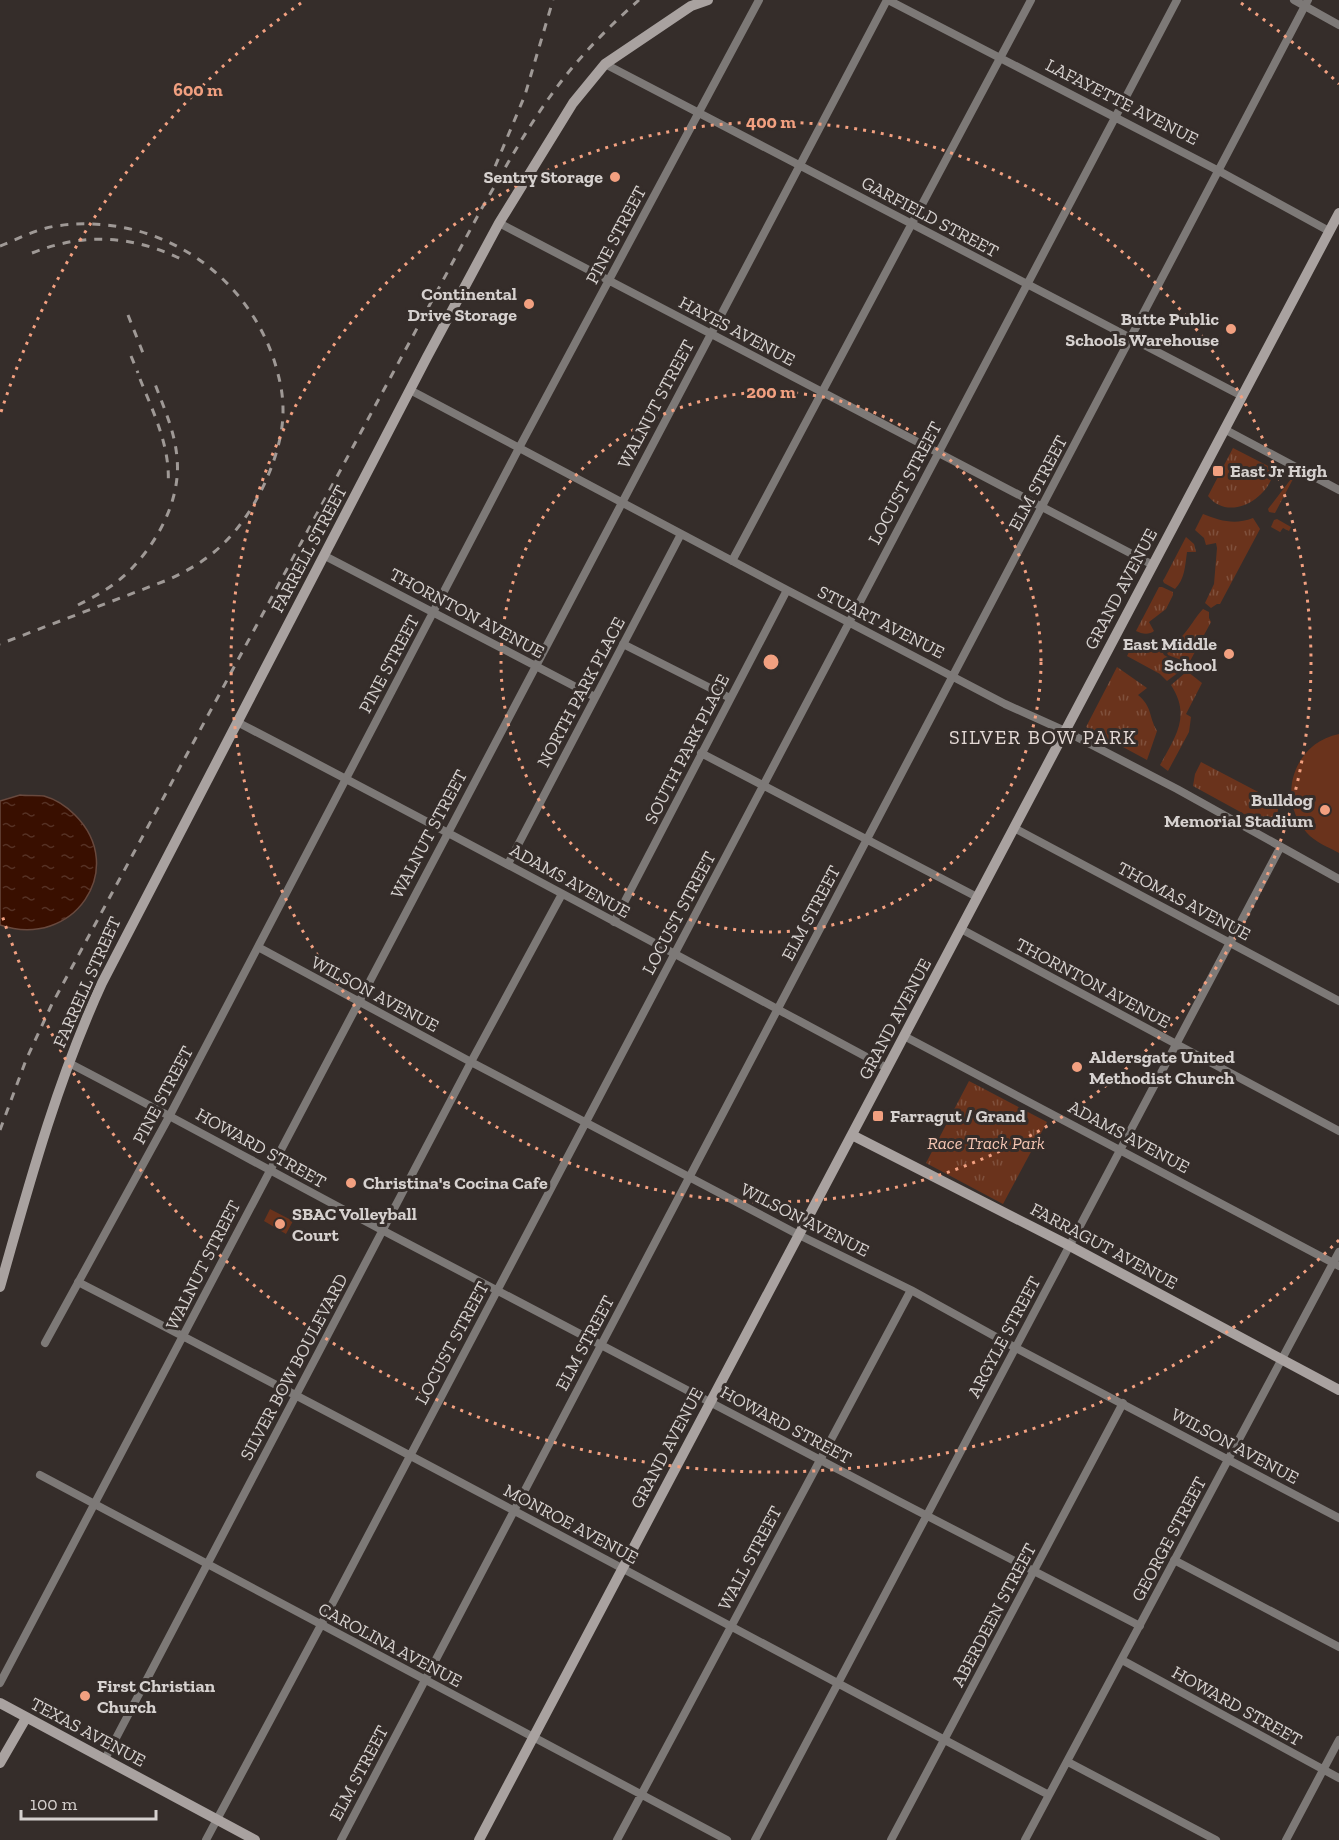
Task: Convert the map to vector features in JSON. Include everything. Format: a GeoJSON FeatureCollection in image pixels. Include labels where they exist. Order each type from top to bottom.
{"type":"FeatureCollection","features":[{"type":"Feature","properties":{"kind":"main road","name":"FARRELL STREET"},"geometry":{"type":"LineString","coordinates":[[0,1287],[40,1149],[85,1019],[122,941],[500,223],[573,103],[605,64],[691,6],[708,0]]}},
{"type":"Feature","properties":{"kind":"main road","name":"GRAND AVENUE"},"geometry":{"type":"LineString","coordinates":[[479,1840],[1224,429],[1334,233],[1339,213]]}},
{"type":"Feature","properties":{"kind":"main road","name":"FARRAGUT AVENUE"},"geometry":{"type":"LineString","coordinates":[[852,1134],[1070,1246],[1339,1390]]}},
{"type":"Feature","properties":{"kind":"main road","name":"TEXAS AVENUE"},"geometry":{"type":"LineString","coordinates":[[0,1703],[255,1840]]}},
{"type":"Feature","properties":{"kind":"main road"},"geometry":{"type":"LineString","coordinates":[[0,1763],[27,1718]]}},
{"type":"Feature","properties":{"kind":"street","name":"PINE STREET"},"geometry":{"type":"LineString","coordinates":[[45,1343],[170,1115],[519,448],[759,0]]}},
{"type":"Feature","properties":{"kind":"street","name":"LAFAYETTE AVENUE"},"geometry":{"type":"LineString","coordinates":[[888,0],[1334,233]]}},
{"type":"Feature","properties":{"kind":"street","name":"WALNUT STREET"},"geometry":{"type":"LineString","coordinates":[[0,1683],[268,1170],[888,0]]}},
{"type":"Feature","properties":{"kind":"street"},"geometry":{"type":"LineString","coordinates":[[732,561],[1031,0]]}},
{"type":"Feature","properties":{"kind":"street","name":"LOCUST STREET"},"geometry":{"type":"LineString","coordinates":[[206,1840],[1177,0]]}},
{"type":"Feature","properties":{"kind":"street"},"geometry":{"type":"LineString","coordinates":[[1294,0],[1307,3],[1339,25]]}},
{"type":"Feature","properties":{"kind":"street","name":"ELM STREET"},"geometry":{"type":"LineString","coordinates":[[341,1840],[1307,3]]}},
{"type":"Feature","properties":{"kind":"street","name":"GARFIELD STREET"},"geometry":{"type":"LineString","coordinates":[[605,64],[1242,396]]}},
{"type":"Feature","properties":{"kind":"street","name":"HAYES AVENUE"},"geometry":{"type":"LineString","coordinates":[[500,223],[1153,565]]}},
{"type":"Feature","properties":{"kind":"street","name":"STUART AVENUE"},"geometry":{"type":"LineString","coordinates":[[411,390],[1005,704],[1065,731],[1177,789],[1339,879]]}},
{"type":"Feature","properties":{"kind":"street"},"geometry":{"type":"LineString","coordinates":[[1224,429],[1339,490]]}},
{"type":"Feature","properties":{"kind":"street","name":"NORTH PARK PLACE"},"geometry":{"type":"LineString","coordinates":[[508,864],[681,534]]}},
{"type":"Feature","properties":{"kind":"street","name":"THORNTON AVENUE"},"geometry":{"type":"LineString","coordinates":[[325,556],[595,697]]}},
{"type":"Feature","properties":{"kind":"street","name":"SOUTH PARK PLACE"},"geometry":{"type":"LineString","coordinates":[[614,922],[787,590]]}},
{"type":"Feature","properties":{"kind":"street"},"geometry":{"type":"LineString","coordinates":[[623,644],[730,698]]}},
{"type":"Feature","properties":{"kind":"street","name":"ADAMS AVENUE"},"geometry":{"type":"LineString","coordinates":[[237,722],[508,864],[887,1068]]}},
{"type":"Feature","properties":{"kind":"street"},"geometry":{"type":"LineString","coordinates":[[701,753],[977,897]]}},
{"type":"Feature","properties":{"kind":"street","name":"THOMAS AVENUE"},"geometry":{"type":"LineString","coordinates":[[1014,828],[1339,1001]]}},
{"type":"Feature","properties":{"kind":"street","name":"ARGYLE STREET"},"geometry":{"type":"LineString","coordinates":[[755,1840],[1280,848]]}},
{"type":"Feature","properties":{"kind":"street","name":"SILVER BOW BOULEVARD"},"geometry":{"type":"LineString","coordinates":[[105,1759],[471,1062],[562,894]]}},
{"type":"Feature","properties":{"kind":"street","name":"THORNTON AVENUE"},"geometry":{"type":"LineString","coordinates":[[961,929],[1339,1131]]}},
{"type":"Feature","properties":{"kind":"street","name":"WILSON AVENUE"},"geometry":{"type":"LineString","coordinates":[[258,947],[471,1062],[799,1235],[911,1290],[1016,1348],[1339,1518]]}},
{"type":"Feature","properties":{"kind":"street","name":"ADAMS AVENUE"},"geometry":{"type":"LineString","coordinates":[[904,1036],[1336,1264]]}},
{"type":"Feature","properties":{"kind":"street","name":"HOWARD STREET"},"geometry":{"type":"LineString","coordinates":[[69,1064],[170,1115],[268,1170],[601,1346],[1140,1626]]}},
{"type":"Feature","properties":{"kind":"street","name":"GEORGE STREET"},"geometry":{"type":"LineString","coordinates":[[1025,1840],[1281,1359],[1336,1264],[1339,1252]]}},
{"type":"Feature","properties":{"kind":"street","name":"MONROE AVENUE"},"geometry":{"type":"LineString","coordinates":[[78,1282],[1049,1795]]}},
{"type":"Feature","properties":{"kind":"street","name":"WALL STREET"},"geometry":{"type":"LineString","coordinates":[[617,1840],[911,1290]]}},
{"type":"Feature","properties":{"kind":"street","name":"ABERDEEN STREET"},"geometry":{"type":"LineString","coordinates":[[891,1840],[1123,1403]]}},
{"type":"Feature","properties":{"kind":"street","name":"CAROLINA AVENUE"},"geometry":{"type":"LineString","coordinates":[[40,1475],[727,1840]]}},
{"type":"Feature","properties":{"kind":"street"},"geometry":{"type":"LineString","coordinates":[[1174,1560],[1339,1647]]}},
{"type":"Feature","properties":{"kind":"street","name":"HOWARD STREET"},"geometry":{"type":"LineString","coordinates":[[1122,1660],[1339,1778]]}},
{"type":"Feature","properties":{"kind":"street"},"geometry":{"type":"LineString","coordinates":[[1286,1840],[1339,1740]]}},
{"type":"Feature","properties":{"kind":"street"},"geometry":{"type":"LineString","coordinates":[[1068,1762],[1216,1840]]}},
{"type":"Feature","properties":{"kind":"green space"},"geometry":{"type":"Polygon","coordinates":[[[1233,448],[1274,469],[1271,480],[1257,497],[1248,504],[1227,507],[1217,504],[1208,496],[1233,448]]]}},
{"type":"Feature","properties":{"kind":"green space"},"geometry":{"type":"Polygon","coordinates":[[[1293,479],[1275,513],[1269,512],[1268,509],[1293,479]]]}},
{"type":"Feature","properties":{"kind":"green space"},"geometry":{"type":"Polygon","coordinates":[[[1203,514],[1228,521],[1253,518],[1260,529],[1220,604],[1211,608],[1205,603],[1214,584],[1217,548],[1216,543],[1206,545],[1204,538],[1195,530],[1203,514]]]}},
{"type":"Feature","properties":{"kind":"green space"},"geometry":{"type":"Polygon","coordinates":[[[1277,519],[1291,527],[1289,531],[1283,528],[1280,532],[1271,527],[1277,519]]]}},
{"type":"Feature","properties":{"kind":"green space"},"geometry":{"type":"Polygon","coordinates":[[[1186,537],[1194,544],[1196,552],[1187,552],[1183,577],[1175,589],[1163,581],[1186,537]]]}},
{"type":"Feature","properties":{"kind":"green space"},"geometry":{"type":"Polygon","coordinates":[[[1159,587],[1173,592],[1166,609],[1149,622],[1154,631],[1145,634],[1136,631],[1159,587]]]}},
{"type":"Feature","properties":{"kind":"green space"},"geometry":{"type":"Polygon","coordinates":[[[1203,609],[1209,612],[1211,622],[1189,663],[1168,655],[1165,648],[1182,636],[1203,609]]]}},
{"type":"Feature","properties":{"kind":"green space"},"geometry":{"type":"Polygon","coordinates":[[[1134,642],[1143,645],[1158,643],[1164,655],[1184,666],[1183,669],[1167,681],[1160,674],[1127,656],[1134,642]]]}},
{"type":"Feature","properties":{"kind":"green space"},"geometry":{"type":"Polygon","coordinates":[[[1117,667],[1147,688],[1138,695],[1148,708],[1157,731],[1147,760],[1086,727],[1117,667]]]}},
{"type":"Feature","properties":{"kind":"green space"},"geometry":{"type":"Polygon","coordinates":[[[1188,672],[1202,683],[1186,714],[1191,717],[1189,732],[1168,771],[1160,765],[1176,735],[1181,716],[1177,696],[1171,685],[1188,672]]]}},
{"type":"Feature","properties":{"kind":"green space"},"geometry":{"type":"Polygon","coordinates":[[[1339,734],[1339,853],[1318,842],[1307,833],[1292,804],[1291,789],[1300,760],[1310,748],[1323,739],[1339,734]]]}},
{"type":"Feature","properties":{"kind":"green space"},"geometry":{"type":"Polygon","coordinates":[[[1201,762],[1279,803],[1275,828],[1268,824],[1266,826],[1193,786],[1195,774],[1201,762]]]}},
{"type":"Feature","properties":{"kind":"green space","name":"Race Track Park"},"geometry":{"type":"Polygon","coordinates":[[[969,1081],[1047,1122],[1003,1204],[926,1163],[969,1081]]]}},
{"type":"Feature","properties":{"kind":"green space","name":"SBAC Volleyball Court"},"geometry":{"type":"Polygon","coordinates":[[[270,1209],[293,1221],[286,1234],[264,1221],[270,1209]]]}},
{"type":"Feature","properties":{"kind":"water"},"geometry":{"type":"Polygon","coordinates":[[[20,795],[44,796],[68,809],[90,836],[96,858],[94,880],[85,900],[70,915],[50,926],[26,930],[0,925],[0,801],[20,795]]]}},
{"type":"Feature","properties":{"kind":"railway"},"geometry":{"type":"LineString","coordinates":[[489,181],[525,95],[553,0]]}},
{"type":"Feature","properties":{"kind":"railway"},"geometry":{"type":"LineString","coordinates":[[0,1130],[26,1060],[51,1006],[482,208],[523,138],[559,84],[591,46],[639,0]]}},
{"type":"Feature","properties":{"kind":"railway"},"geometry":{"type":"LineString","coordinates":[[0,246],[49,227],[92,224],[126,228],[159,238],[189,253],[217,273],[240,298],[260,327],[276,366],[283,409],[279,444],[265,482],[246,516],[217,549],[198,564],[170,579],[0,644]]}},
{"type":"Feature","properties":{"kind":"railway"},"geometry":{"type":"LineString","coordinates":[[32,253],[71,242],[109,239],[147,246],[185,261]]}},
{"type":"Feature","properties":{"kind":"railway"},"geometry":{"type":"LineString","coordinates":[[128,315],[143,353]]}},
{"type":"Feature","properties":{"kind":"railway"},"geometry":{"type":"LineString","coordinates":[[131,356],[138,373]]}},
{"type":"Feature","properties":{"kind":"railway"},"geometry":{"type":"LineString","coordinates":[[140,379],[164,445],[168,486]]}},
{"type":"Feature","properties":{"kind":"railway"},"geometry":{"type":"LineString","coordinates":[[78,605],[108,588],[134,566],[160,530],[172,502],[176,487],[176,448],[169,420],[155,384]]}},
{"type":"Feature","properties":{"kind":"place","name":"Sentry Storage"},"geometry":{"type":"Point","coordinates":[615,177]}},
{"type":"Feature","properties":{"kind":"place","name":"Continental Drive Storage"},"geometry":{"type":"Point","coordinates":[529,304]}},
{"type":"Feature","properties":{"kind":"place","name":"Butte Public Schools Warehouse"},"geometry":{"type":"Point","coordinates":[1231,329]}},
{"type":"Feature","properties":{"kind":"place","name":"East Jr High"},"geometry":{"type":"Point","coordinates":[1218,471]}},
{"type":"Feature","properties":{"kind":"place","name":"East Middle School"},"geometry":{"type":"Point","coordinates":[1229,654]}},
{"type":"Feature","properties":{"kind":"place","name":"Bulldog Memorial Stadium"},"geometry":{"type":"Point","coordinates":[1325,810]}},
{"type":"Feature","properties":{"kind":"place","name":"Aldersgate United Methodist Church"},"geometry":{"type":"Point","coordinates":[1077,1067]}},
{"type":"Feature","properties":{"kind":"place","name":"Farragut / Grand"},"geometry":{"type":"Point","coordinates":[878,1116]}},
{"type":"Feature","properties":{"kind":"place","name":"Christina's Cocina Cafe"},"geometry":{"type":"Point","coordinates":[351,1183]}},
{"type":"Feature","properties":{"kind":"place","name":"SBAC Volleyball Court"},"geometry":{"type":"Point","coordinates":[280,1224]}},
{"type":"Feature","properties":{"kind":"place","name":"First Christian Church"},"geometry":{"type":"Point","coordinates":[85,1696]}},
{"type":"Feature","properties":{"kind":"district","name":"SILVER BOW PARK"},"geometry":{"type":"Point","coordinates":[1043,737]}}]}
